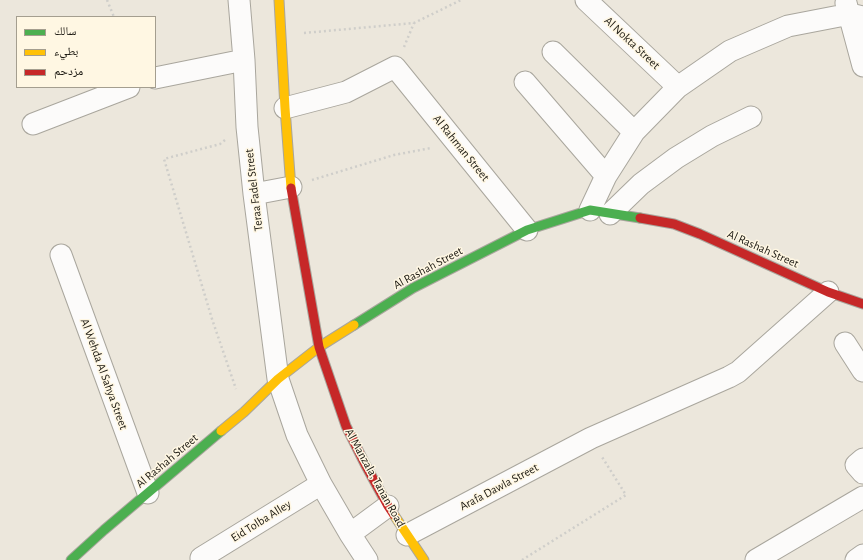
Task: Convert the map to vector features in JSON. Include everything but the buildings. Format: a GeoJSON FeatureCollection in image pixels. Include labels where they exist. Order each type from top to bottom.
{"type":"FeatureCollection","features":[{"type":"Feature","properties":{"kind":"main road"},"geometry":{"type":"LineString","coordinates":[[279,0],[284,108],[291,187],[319,347]]}},
{"type":"Feature","properties":{"kind":"main road","name":"Al Rashah Street"},"geometry":{"type":"LineString","coordinates":[[71,560],[104,530],[244,412],[278,379],[319,347],[413,288],[527,230],[590,210],[674,224],[700,234],[828,292],[863,304]]}},
{"type":"Feature","properties":{"kind":"main road","name":"Al Manzala, Tanan Road"},"geometry":{"type":"LineString","coordinates":[[319,347],[346,426],[388,506],[424,560]]}},
{"type":"Feature","properties":{"kind":"street","name":"Teraa Fadel Street"},"geometry":{"type":"LineString","coordinates":[[239,0],[244,60],[247,127],[254,194],[278,379]]}},
{"type":"Feature","properties":{"kind":"street","name":"Al Nokta Street"},"geometry":{"type":"LineString","coordinates":[[586,0],[678,87]]}},
{"type":"Feature","properties":{"kind":"street"},"geometry":{"type":"LineString","coordinates":[[590,210],[606,176],[634,132],[678,87],[730,51],[788,26],[853,10],[863,66]]}},
{"type":"Feature","properties":{"kind":"street"},"geometry":{"type":"LineString","coordinates":[[553,52],[634,132]]}},
{"type":"Feature","properties":{"kind":"street"},"geometry":{"type":"LineString","coordinates":[[156,78],[244,60]]}},
{"type":"Feature","properties":{"kind":"street","name":"Al Rahman Street"},"geometry":{"type":"LineString","coordinates":[[284,108],[346,92],[395,67],[527,230]]}},
{"type":"Feature","properties":{"kind":"street"},"geometry":{"type":"LineString","coordinates":[[525,82],[606,176]]}},
{"type":"Feature","properties":{"kind":"street"},"geometry":{"type":"LineString","coordinates":[[32,124],[126,88]]}},
{"type":"Feature","properties":{"kind":"street"},"geometry":{"type":"LineString","coordinates":[[610,214],[642,184],[676,158],[712,136],[751,117]]}},
{"type":"Feature","properties":{"kind":"street"},"geometry":{"type":"LineString","coordinates":[[254,194],[291,187]]}},
{"type":"Feature","properties":{"kind":"street","name":"Al Wehda Al Sahya Street"},"geometry":{"type":"LineString","coordinates":[[61,255],[148,493]]}},
{"type":"Feature","properties":{"kind":"street","name":"Arafa Dawla Street"},"geometry":{"type":"LineString","coordinates":[[407,535],[591,438],[738,372],[828,292]]}},
{"type":"Feature","properties":{"kind":"street"},"geometry":{"type":"LineString","coordinates":[[845,343],[863,371]]}},
{"type":"Feature","properties":{"kind":"street"},"geometry":{"type":"LineString","coordinates":[[278,379],[297,435],[321,484],[367,560]]}},
{"type":"Feature","properties":{"kind":"street"},"geometry":{"type":"LineString","coordinates":[[863,459],[856,466],[863,473]]}},
{"type":"Feature","properties":{"kind":"street","name":"Eid Tolba Alley"},"geometry":{"type":"LineString","coordinates":[[201,558],[321,484]]}},
{"type":"Feature","properties":{"kind":"street"},"geometry":{"type":"LineString","coordinates":[[756,560],[863,497]]}},
{"type":"Feature","properties":{"kind":"street"},"geometry":{"type":"LineString","coordinates":[[350,534],[388,506]]}},
{"type":"Feature","properties":{"kind":"street"},"geometry":{"type":"LineString","coordinates":[[856,560],[863,555]]}},
{"type":"Feature","properties":{"kind":"path"},"geometry":{"type":"LineString","coordinates":[[107,0],[114,16]]}},
{"type":"Feature","properties":{"kind":"path"},"geometry":{"type":"LineString","coordinates":[[281,34],[414,23],[462,0]]}},
{"type":"Feature","properties":{"kind":"path"},"geometry":{"type":"LineString","coordinates":[[244,412],[212,319],[164,160],[220,144],[247,127]]}},
{"type":"Feature","properties":{"kind":"path"},"geometry":{"type":"LineString","coordinates":[[291,187],[394,155],[457,143]]}},
{"type":"Feature","properties":{"kind":"path"},"geometry":{"type":"LineString","coordinates":[[522,560],[626,495],[591,438]]}},
{"type":"Feature","properties":{"kind":"traffic: fast"},"geometry":{"type":"LineString","coordinates":[[354,325],[413,288],[527,230],[590,210],[640,218]]}},
{"type":"Feature","properties":{"kind":"traffic: fast"},"geometry":{"type":"LineString","coordinates":[[71,560],[104,530],[221,431]]}},
{"type":"Feature","properties":{"kind":"traffic: slow"},"geometry":{"type":"LineString","coordinates":[[279,0],[291,188]]}},
{"type":"Feature","properties":{"kind":"traffic: slow"},"geometry":{"type":"LineString","coordinates":[[221,431],[244,412],[278,379],[319,347],[354,325]]}},
{"type":"Feature","properties":{"kind":"traffic: slow"},"geometry":{"type":"LineString","coordinates":[[394,515],[424,560]]}},
{"type":"Feature","properties":{"kind":"traffic: jam"},"geometry":{"type":"LineString","coordinates":[[291,188],[319,347],[346,426],[365,464],[394,515]]}},
{"type":"Feature","properties":{"kind":"traffic: jam"},"geometry":{"type":"LineString","coordinates":[[640,218],[674,224],[700,234],[828,292],[863,304]]}}]}
